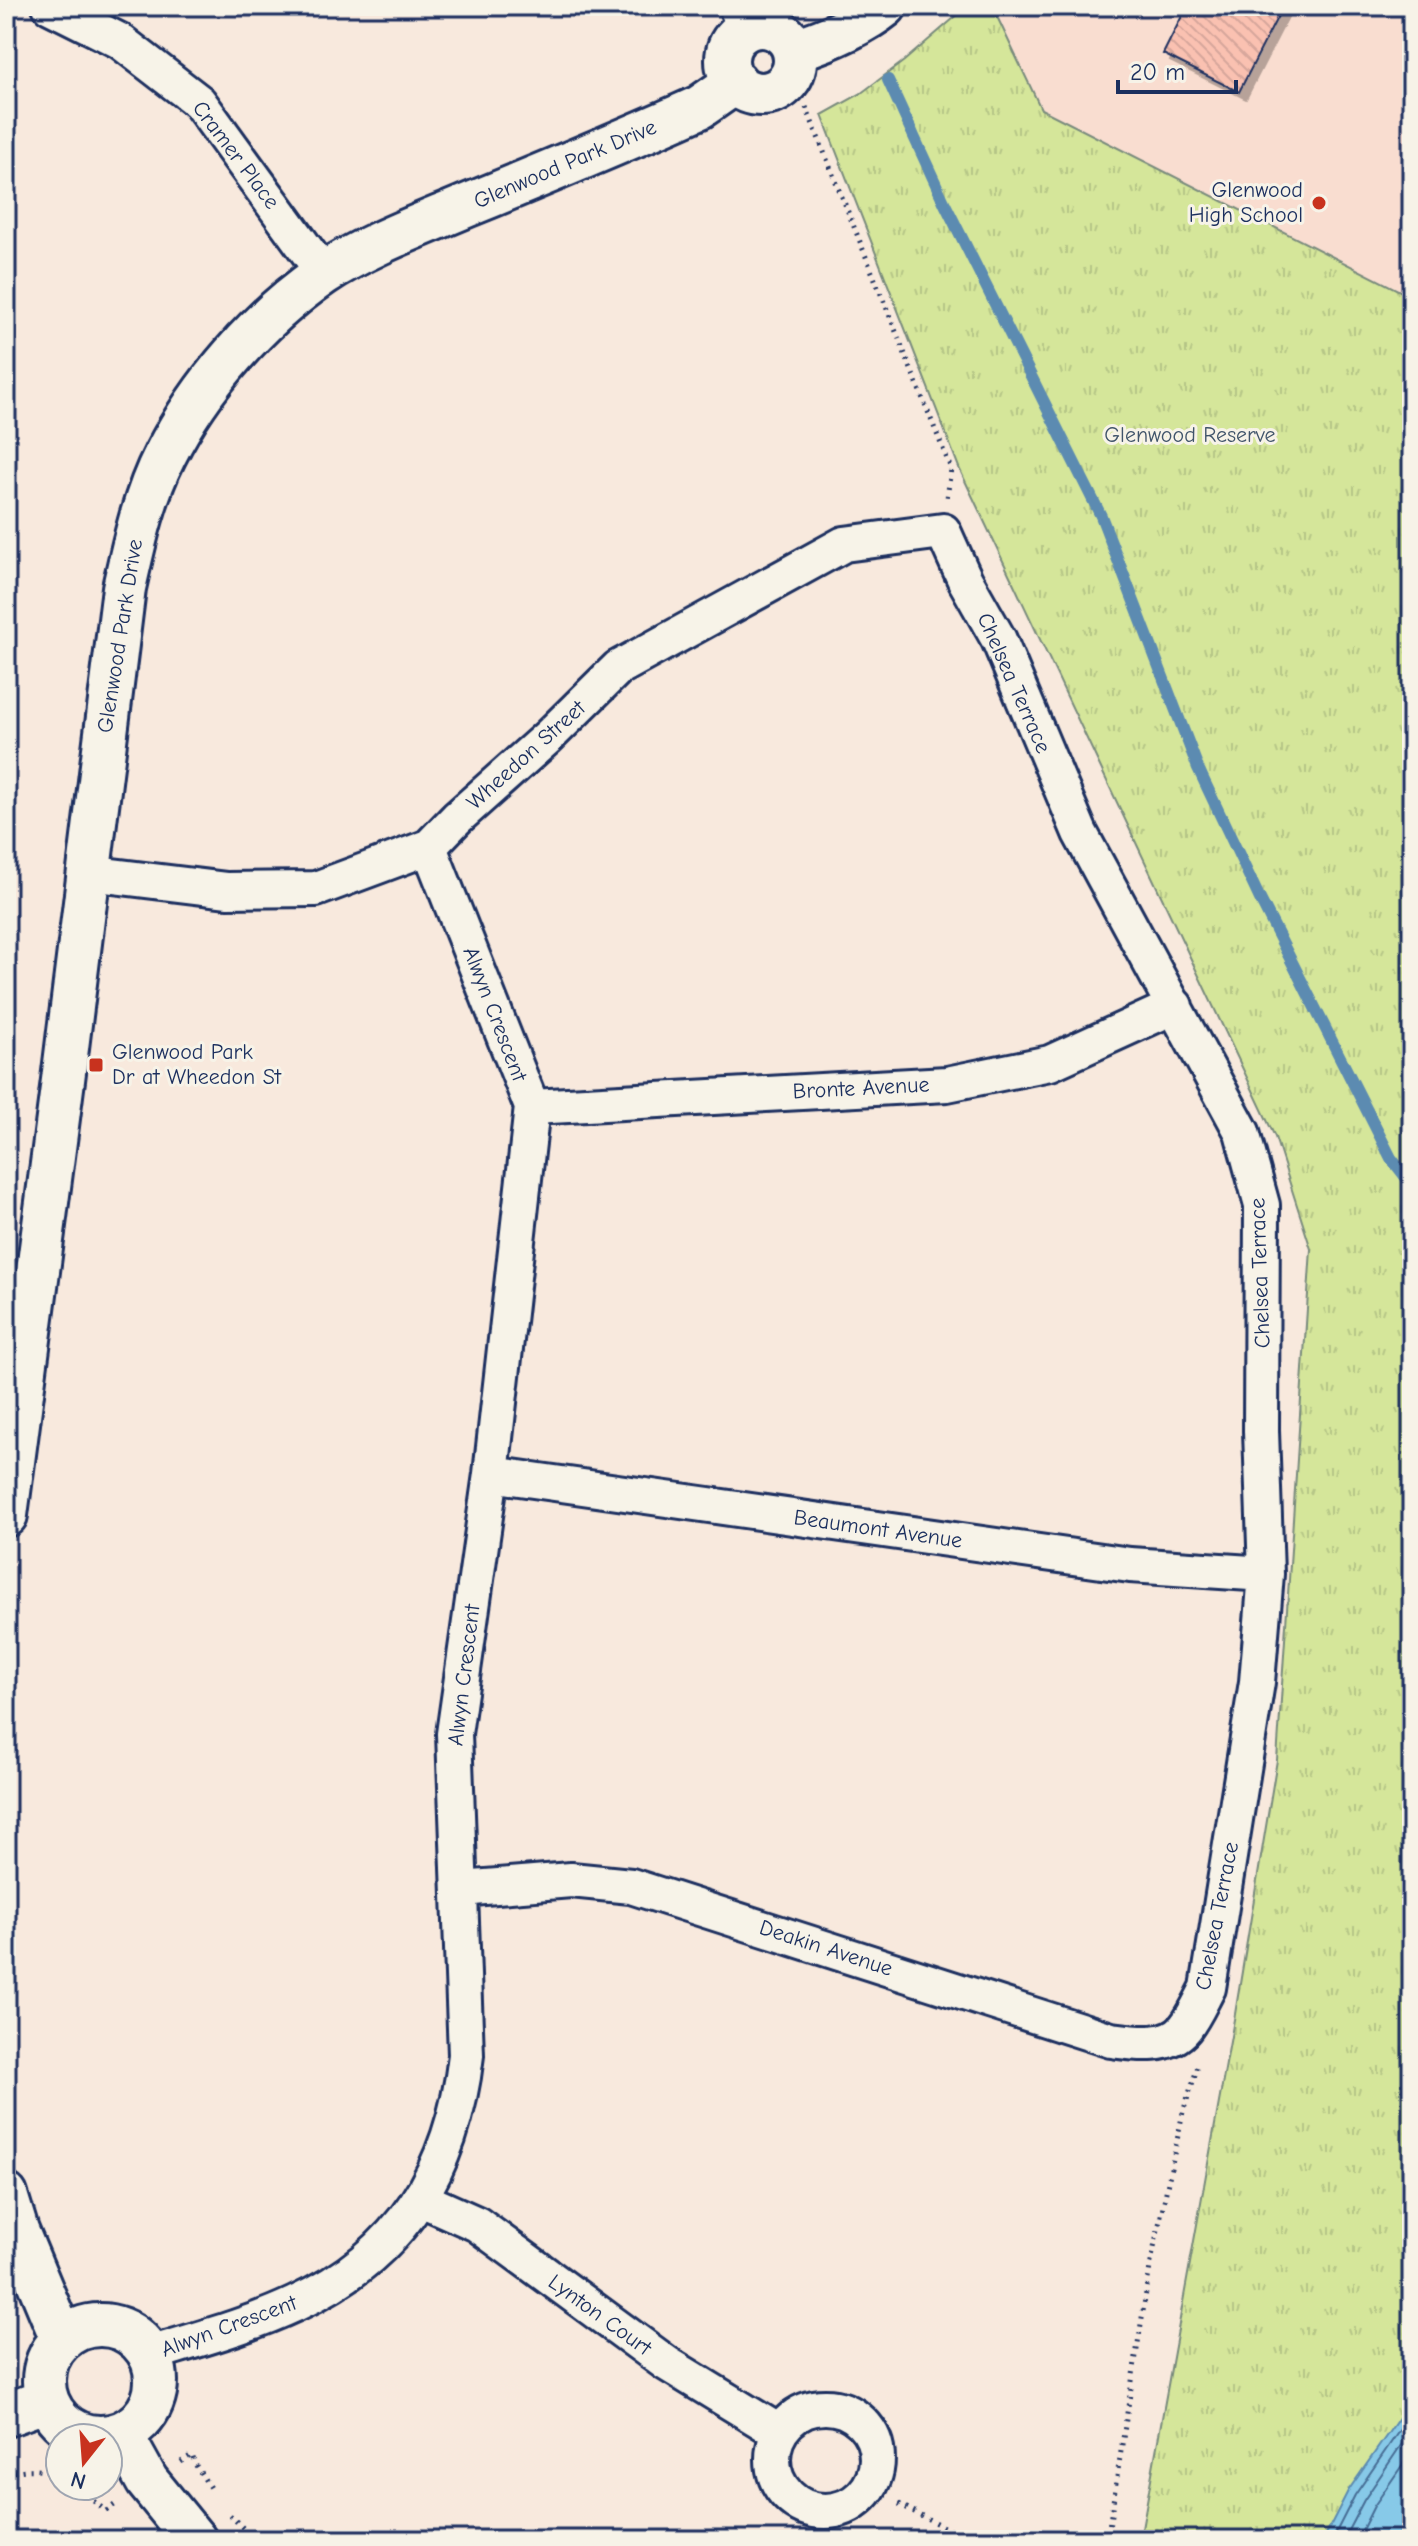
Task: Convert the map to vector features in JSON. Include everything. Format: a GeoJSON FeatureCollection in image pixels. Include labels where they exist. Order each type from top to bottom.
{"type":"FeatureCollection","features":[{"type":"Feature","properties":{"kind":"street","name":"Cramer Place"},"geometry":{"type":"LineString","coordinates":[[50,6],[120,41],[199,102],[324,274]]}},
{"type":"Feature","properties":{"kind":"street"},"geometry":{"type":"LineString","coordinates":[[795,50],[822,42],[873,16],[885,6]]}},
{"type":"Feature","properties":{"kind":"street"},"geometry":{"type":"LineString","coordinates":[[740,18],[756,26],[779,30],[788,37],[795,50],[790,80],[772,93],[750,92],[736,82],[728,69],[729,46],[740,18]]}},
{"type":"Feature","properties":{"kind":"street","name":"Glenwood Park Drive"},"geometry":{"type":"LineString","coordinates":[[6,1515],[10,1454],[63,1080],[124,588],[134,540],[165,455],[194,407],[226,364],[262,324],[324,274],[421,225],[700,107],[736,82]]}},
{"type":"Feature","properties":{"kind":"street","name":"Wheedon Street"},"geometry":{"type":"LineString","coordinates":[[88,873],[227,890],[316,889],[429,847],[618,668],[844,544],[943,531]]}},
{"type":"Feature","properties":{"kind":"street","name":"Chelsea Terrace"},"geometry":{"type":"LineString","coordinates":[[943,531],[965,580],[999,640],[1080,833],[1242,1132],[1262,1205],[1261,1431],[1266,1574],[1257,1682],[1208,1988],[1184,2030]]}},
{"type":"Feature","properties":{"kind":"street","name":"Alwyn Crescent"},"geometry":{"type":"LineString","coordinates":[[150,2354],[229,2331],[294,2304],[321,2290],[378,2248],[407,2219],[421,2199],[444,2149],[463,2083],[466,2055],[454,1734],[491,1474],[532,1107],[429,847]]}},
{"type":"Feature","properties":{"kind":"street","name":"Bronte Avenue"},"geometry":{"type":"LineString","coordinates":[[532,1107],[947,1084],[1050,1063],[1175,1006]]}},
{"type":"Feature","properties":{"kind":"street","name":"Beaumont Avenue"},"geometry":{"type":"LineString","coordinates":[[491,1474],[1130,1565],[1266,1574]]}},
{"type":"Feature","properties":{"kind":"street","name":"Deakin Avenue"},"geometry":{"type":"LineString","coordinates":[[461,1889],[571,1880],[631,1886],[1111,2040],[1148,2044],[1168,2040],[1184,2030]]}},
{"type":"Feature","properties":{"kind":"street"},"geometry":{"type":"LineString","coordinates":[[6,2195],[17,2231],[62,2339]]}},
{"type":"Feature","properties":{"kind":"street","name":"Lynton Court"},"geometry":{"type":"LineString","coordinates":[[421,2199],[477,2224],[666,2363],[779,2432]]}},
{"type":"Feature","properties":{"kind":"street"},"geometry":{"type":"LineString","coordinates":[[62,2422],[47,2400],[44,2384],[45,2368],[52,2352],[62,2339],[76,2330],[92,2325],[109,2325],[126,2330],[139,2340],[150,2354],[156,2372],[156,2391],[150,2409],[138,2423],[124,2432]]}},
{"type":"Feature","properties":{"kind":"street"},"geometry":{"type":"LineString","coordinates":[[6,2415],[47,2400]]}},
{"type":"Feature","properties":{"kind":"street"},"geometry":{"type":"LineString","coordinates":[[124,2439],[147,2481],[195,2540]]}},
{"type":"Feature","properties":{"kind":"path"},"geometry":{"type":"LineString","coordinates":[[806,107],[951,469],[943,531]]}},
{"type":"Feature","properties":{"kind":"path"},"geometry":{"type":"LineString","coordinates":[[1107,2540],[1150,2267],[1183,2112],[1198,2067],[1184,2030]]}},
{"type":"Feature","properties":{"kind":"path"},"geometry":{"type":"LineString","coordinates":[[192,2455],[216,2496]]}},
{"type":"Feature","properties":{"kind":"path"},"geometry":{"type":"LineString","coordinates":[[6,2474],[25,2468],[44,2470]]}},
{"type":"Feature","properties":{"kind":"path"},"geometry":{"type":"LineString","coordinates":[[95,2502],[106,2511]]}},
{"type":"Feature","properties":{"kind":"path"},"geometry":{"type":"LineString","coordinates":[[899,2504],[969,2540]]}},
{"type":"Feature","properties":{"kind":"path"},"geometry":{"type":"LineString","coordinates":[[222,2506],[255,2540]]}},
{"type":"Feature","properties":{"kind":"shaded area","name":"Glenwood High School"},"geometry":{"type":"Polygon","coordinates":[[[992,6],[1412,6],[1412,297],[1041,109],[992,6]]]}},
{"type":"Feature","properties":{"kind":"green space","name":"Glenwood Reserve"},"geometry":{"type":"Polygon","coordinates":[[[968,6],[992,6],[1041,109],[1412,297],[1412,2540],[1140,2540],[1235,2014],[1277,1760],[1311,1249],[1275,1137],[960,470],[822,115],[860,94],[968,6]]]}},
{"type":"Feature","properties":{"kind":"water"},"geometry":{"type":"Polygon","coordinates":[[[1412,2399],[1412,2540],[1323,2540],[1348,2491],[1412,2399]]]}},
{"type":"Feature","properties":{"kind":"building"},"geometry":{"type":"Polygon","coordinates":[[[1187,6],[1283,6],[1239,92],[1163,54],[1187,6]]]}},
{"type":"Feature","properties":{"kind":"waterway"},"geometry":{"type":"LineString","coordinates":[[888,80],[945,204],[1101,516],[1198,768],[1259,897],[1391,1158],[1412,1185]]}},
{"type":"Feature","properties":{"kind":"place","name":"Glenwood High School"},"geometry":{"type":"Point","coordinates":[1319,203]}},
{"type":"Feature","properties":{"kind":"place","name":"Glenwood Park Dr at Wheedon St"},"geometry":{"type":"Point","coordinates":[96,1065]}}]}
